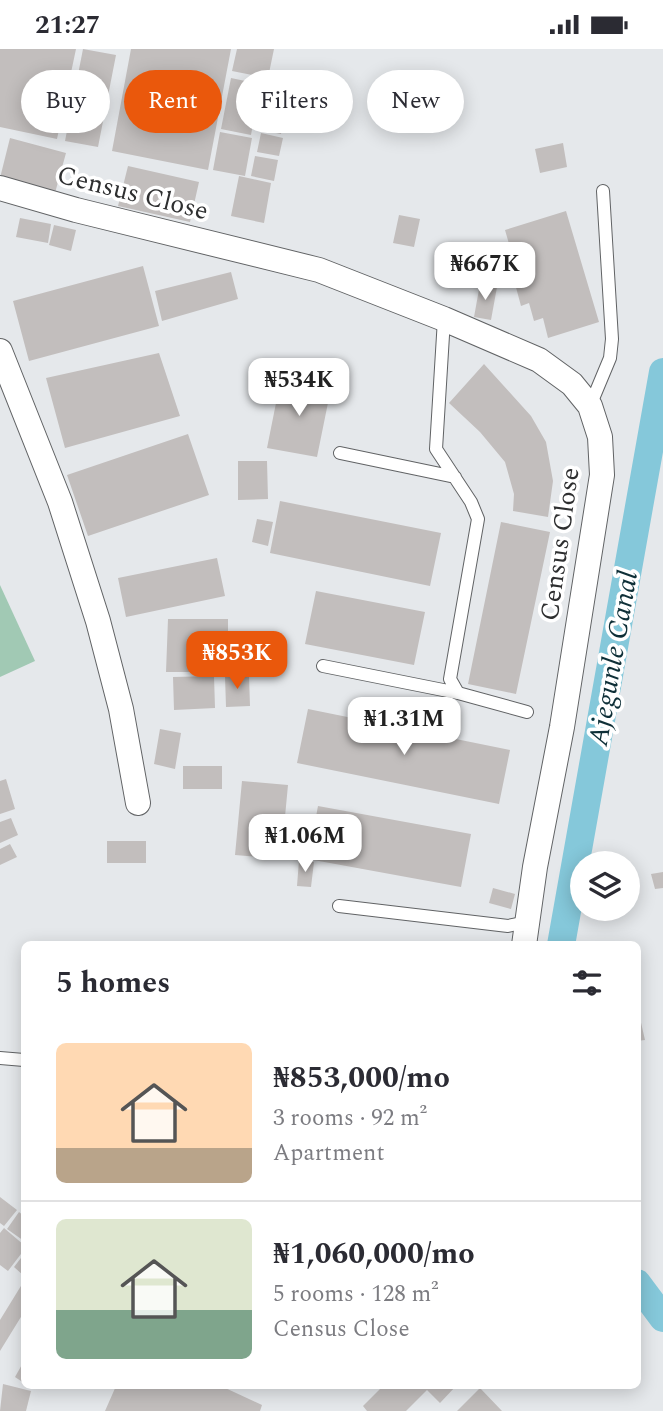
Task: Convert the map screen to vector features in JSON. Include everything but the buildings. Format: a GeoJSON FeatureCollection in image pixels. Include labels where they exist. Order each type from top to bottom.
{"type":"FeatureCollection","features":[{"type":"Feature","properties":{"kind":"street","name":"Census Close"},"geometry":{"type":"LineString","coordinates":[[0,188],[76,210],[319,270],[539,360],[572,384],[590,406],[600,437],[602,475],[562,727],[525,934]]}},
{"type":"Feature","properties":{"kind":"street"},"geometry":{"type":"LineString","coordinates":[[0,351],[60,502],[98,621],[121,709],[138,803]]}},
{"type":"Feature","properties":{"kind":"lane"},"geometry":{"type":"LineString","coordinates":[[590,406],[610,358],[612,339],[603,191]]}},
{"type":"Feature","properties":{"kind":"lane"},"geometry":{"type":"LineString","coordinates":[[444,319],[436,449],[471,502],[478,519],[451,664],[450,679],[458,693]]}},
{"type":"Feature","properties":{"kind":"lane"},"geometry":{"type":"LineString","coordinates":[[340,453],[455,477]]}},
{"type":"Feature","properties":{"kind":"lane"},"geometry":{"type":"LineString","coordinates":[[323,666],[458,693],[527,712]]}},
{"type":"Feature","properties":{"kind":"lane"},"geometry":{"type":"LineString","coordinates":[[339,906],[508,926],[525,934]]}},
{"type":"Feature","properties":{"kind":"lane"},"geometry":{"type":"LineString","coordinates":[[0,1058],[21,1060]]}},
{"type":"Feature","properties":{"kind":"green space"},"geometry":{"type":"Polygon","coordinates":[[[0,585],[35,661],[0,677],[0,585]]]}},
{"type":"Feature","properties":{"kind":"waterway","name":"Ajegunle Canal"},"geometry":{"type":"LineString","coordinates":[[562,941],[663,372]]}},
{"type":"Feature","properties":{"kind":"waterway","name":"Ajegunle Canal"},"geometry":{"type":"LineString","coordinates":[[641,1288],[663,1318]]}}]}
